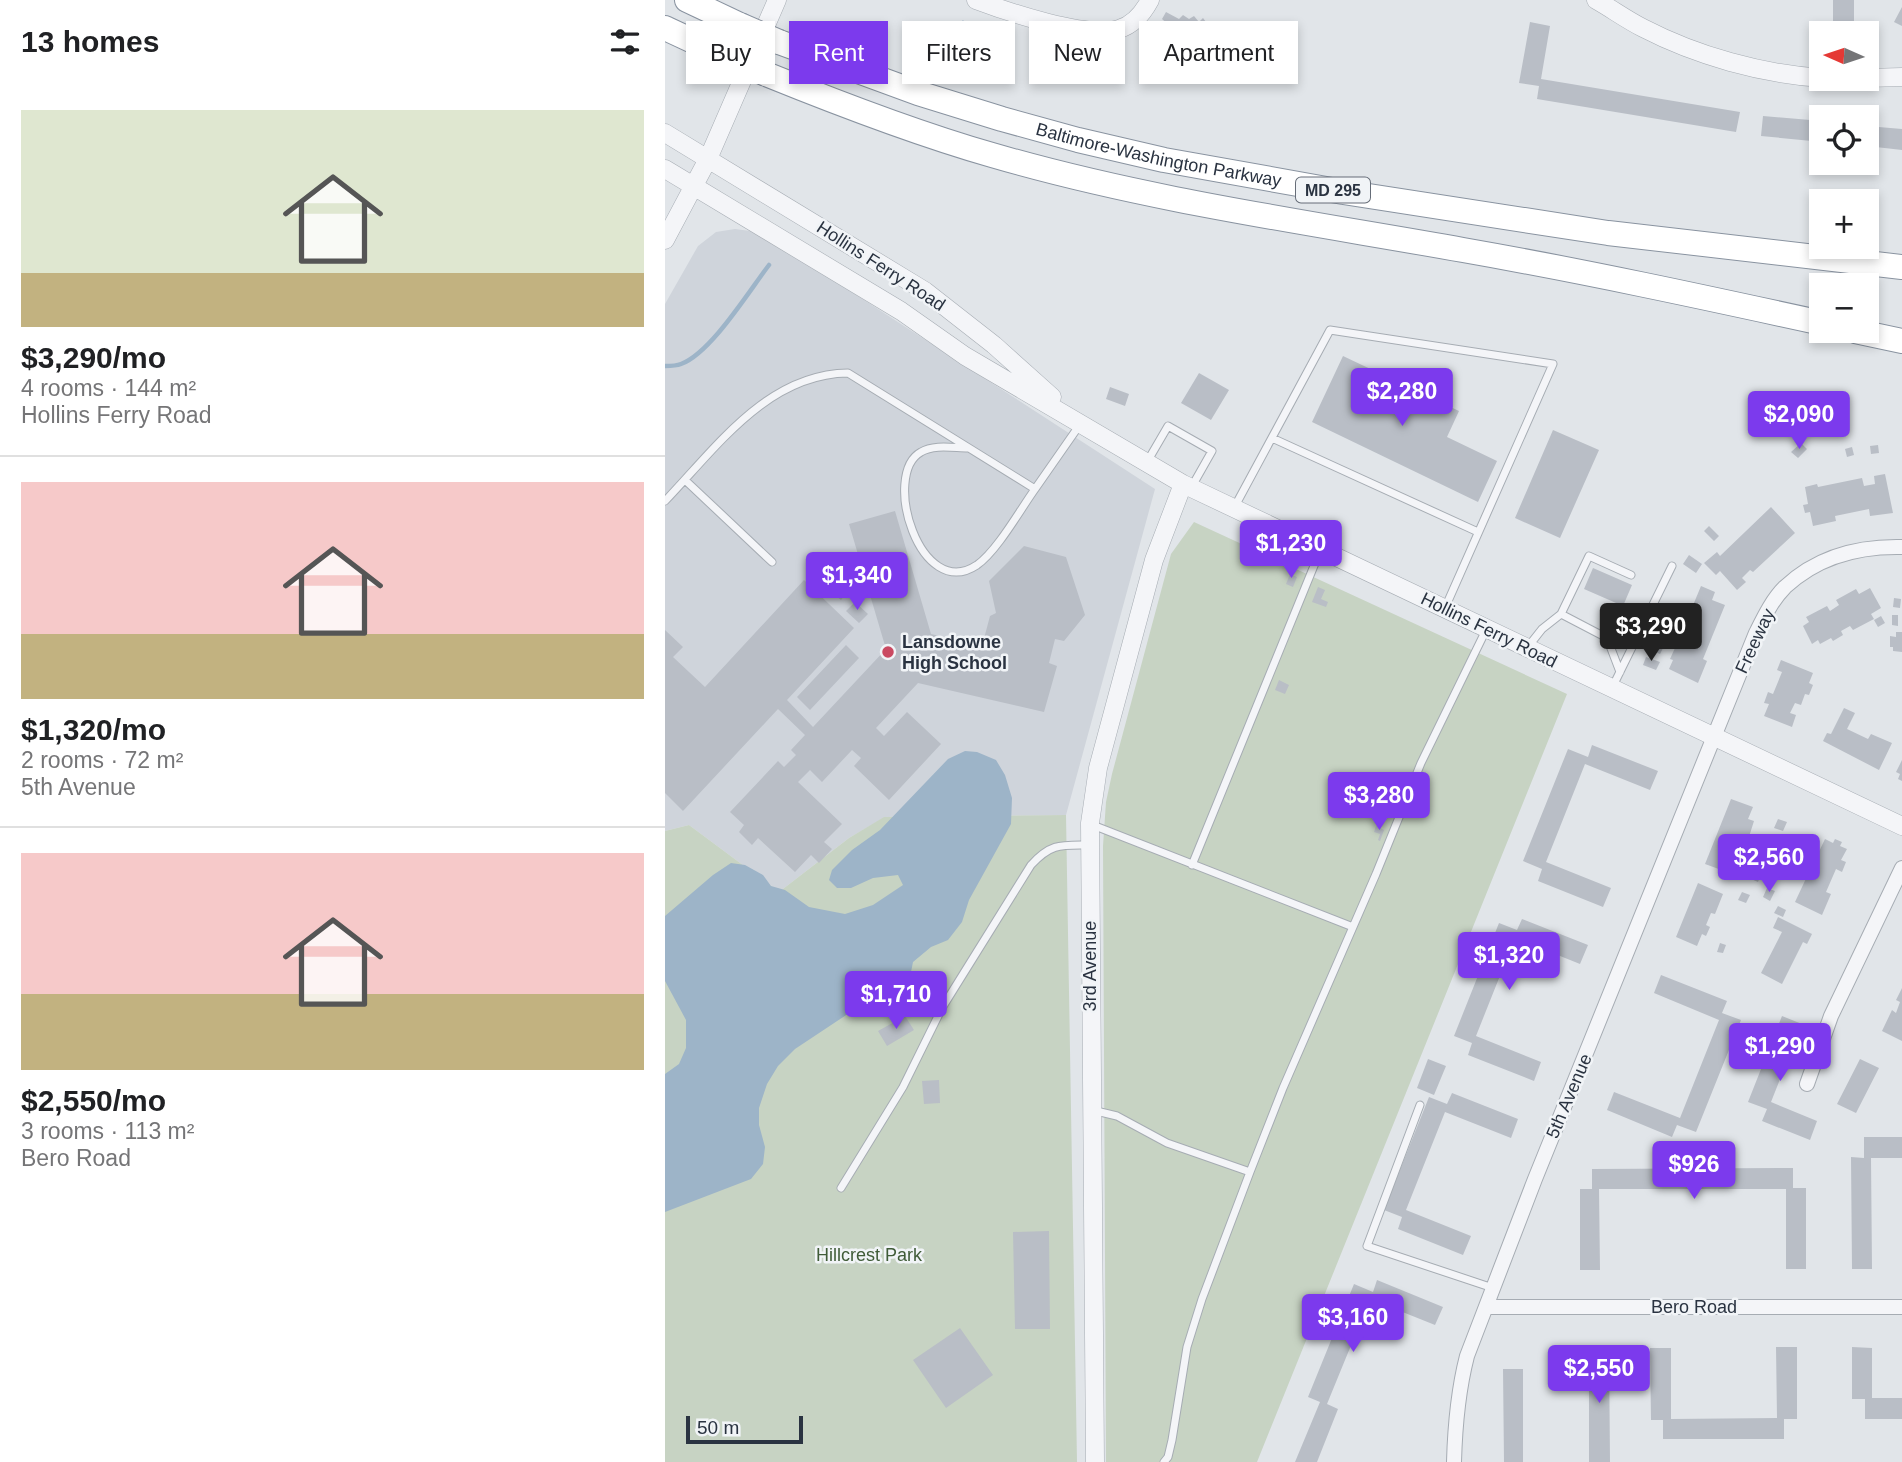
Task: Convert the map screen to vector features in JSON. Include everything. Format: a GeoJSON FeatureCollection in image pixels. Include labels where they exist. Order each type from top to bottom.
{"type":"FeatureCollection","features":[{"type":"Feature","properties":{"kind":"highway","name":"Baltimore-Washington Parkway"},"geometry":{"type":"LineString","coordinates":[[687,0],[779,42],[918,93],[1078,141],[1164,160],[1343,192],[1595,231],[1902,267]]}},
{"type":"Feature","properties":{"kind":"highway","name":"Baltimore-Washington Parkway"},"geometry":{"type":"LineString","coordinates":[[665,28],[766,74],[909,128],[991,155],[1070,176],[1157,195],[1561,268],[1809,321]]}},
{"type":"Feature","properties":{"kind":"highway"},"geometry":{"type":"LineString","coordinates":[[1879,336],[1902,341]]}},
{"type":"Feature","properties":{"kind":"street"},"geometry":{"type":"LineString","coordinates":[[665,240],[708,159],[777,0]]}},
{"type":"Feature","properties":{"kind":"street"},"geometry":{"type":"LineString","coordinates":[[975,0],[1072,28],[1106,31],[1118,30],[1132,23],[1150,0]]}},
{"type":"Feature","properties":{"kind":"street"},"geometry":{"type":"LineString","coordinates":[[1597,0],[1643,28],[1690,48],[1759,69],[1809,76]]}},
{"type":"Feature","properties":{"kind":"street"},"geometry":{"type":"LineString","coordinates":[[1879,78],[1902,77]]}},
{"type":"Feature","properties":{"kind":"street","name":"Hollins Ferry Road"},"geometry":{"type":"LineString","coordinates":[[665,133],[925,291],[994,345],[1081,422]]}},
{"type":"Feature","properties":{"kind":"street","name":"Hollins Ferry Road"},"geometry":{"type":"LineString","coordinates":[[665,169],[901,312],[965,356],[1187,486],[1902,827]]}},
{"type":"Feature","properties":{"kind":"street","name":"3rd Avenue"},"geometry":{"type":"LineString","coordinates":[[1095,1462],[1090,823],[1098,768],[1154,560],[1187,486]]}},
{"type":"Feature","properties":{"kind":"street","name":"Freeway"},"geometry":{"type":"LineString","coordinates":[[1713,737],[1756,633],[1770,606],[1785,587],[1828,559],[1853,550],[1902,547]]}},
{"type":"Feature","properties":{"kind":"street","name":"5th Avenue"},"geometry":{"type":"LineString","coordinates":[[1454,1462],[1456,1413],[1468,1356],[1713,737]]}},
{"type":"Feature","properties":{"kind":"street"},"geometry":{"type":"LineString","coordinates":[[1807,1084],[1831,1016],[1902,868]]}},
{"type":"Feature","properties":{"kind":"street","name":"Bero Road"},"geometry":{"type":"LineString","coordinates":[[1486,1307],[1902,1307]]}},
{"type":"Feature","properties":{"kind":"lane"},"geometry":{"type":"LineString","coordinates":[[1234,509],[1329,330],[1553,364],[1444,609]]}},
{"type":"Feature","properties":{"kind":"lane"},"geometry":{"type":"LineString","coordinates":[[665,501],[743,418],[763,402],[828,373],[848,373],[1035,489]]}},
{"type":"Feature","properties":{"kind":"lane"},"geometry":{"type":"LineString","coordinates":[[968,448],[927,449],[918,453],[907,467],[904,488],[910,520],[923,552],[932,563],[951,570],[975,566],[989,554],[1081,422]]}},
{"type":"Feature","properties":{"kind":"lane"},"geometry":{"type":"LineString","coordinates":[[1147,462],[1168,426],[1212,451],[1187,486]]}},
{"type":"Feature","properties":{"kind":"lane"},"geometry":{"type":"LineString","coordinates":[[1272,438],[1478,532]]}},
{"type":"Feature","properties":{"kind":"lane"},"geometry":{"type":"LineString","coordinates":[[685,480],[772,562]]}},
{"type":"Feature","properties":{"kind":"lane"},"geometry":{"type":"LineString","coordinates":[[1192,865],[1321,550]]}},
{"type":"Feature","properties":{"kind":"lane"},"geometry":{"type":"LineString","coordinates":[[1527,649],[1542,629],[1560,614],[1589,556],[1630,575]]}},
{"type":"Feature","properties":{"kind":"lane"},"geometry":{"type":"LineString","coordinates":[[1612,689],[1672,566]]}},
{"type":"Feature","properties":{"kind":"lane"},"geometry":{"type":"LineString","coordinates":[[1560,614],[1607,638],[1620,672]]}},
{"type":"Feature","properties":{"kind":"lane"},"geometry":{"type":"LineString","coordinates":[[1164,1462],[1172,1440],[1187,1347],[1250,1171],[1421,763],[1486,629]]}},
{"type":"Feature","properties":{"kind":"lane"},"geometry":{"type":"LineString","coordinates":[[1090,823],[1353,927]]}},
{"type":"Feature","properties":{"kind":"lane"},"geometry":{"type":"LineString","coordinates":[[841,1188],[903,1087],[942,1008],[1031,865],[1051,847],[1090,845]]}},
{"type":"Feature","properties":{"kind":"lane"},"geometry":{"type":"LineString","coordinates":[[1420,1105],[1367,1245],[1493,1288]]}},
{"type":"Feature","properties":{"kind":"lane"},"geometry":{"type":"LineString","coordinates":[[1091,1110],[1117,1116],[1167,1143],[1199,1156],[1250,1171]]}},
{"type":"Feature","properties":{"kind":"shaded area","name":"Lansdowne High School"},"geometry":{"type":"Polygon","coordinates":[[[735,229],[750,231],[824,274],[1155,489],[1066,815],[885,817],[849,838],[779,892],[689,825],[665,831],[665,304],[698,246],[716,232],[735,229]]]}},
{"type":"Feature","properties":{"kind":"green space"},"geometry":{"type":"Polygon","coordinates":[[[1194,522],[1567,694],[1257,1462],[1106,1462],[1103,846],[1106,802],[1171,554],[1194,522]]]}},
{"type":"Feature","properties":{"kind":"green space","name":"Hillcrest Park"},"geometry":{"type":"Polygon","coordinates":[[[1066,815],[1077,1462],[665,1462],[665,831],[689,825],[779,892],[849,838],[884,817],[1066,815]]]}},
{"type":"Feature","properties":{"kind":"water"},"geometry":{"type":"Polygon","coordinates":[[[965,751],[977,752],[996,760],[1005,775],[1012,798],[1011,824],[969,900],[962,922],[948,940],[931,947],[913,962],[911,972],[795,1049],[778,1066],[767,1084],[759,1108],[759,1125],[765,1147],[763,1164],[751,1179],[665,1212],[665,1074],[679,1064],[686,1048],[686,1020],[665,981],[665,916],[731,863],[745,865],[763,875],[771,886],[785,890],[809,907],[845,914],[873,905],[903,885],[898,875],[873,878],[851,888],[837,888],[829,880],[832,870],[852,850],[880,830],[948,759],[965,751]]]}},
{"type":"Feature","properties":{"kind":"building"},"geometry":{"type":"Polygon","coordinates":[[[1833,0],[1854,0],[1854,21],[1833,21],[1833,0]]]}},
{"type":"Feature","properties":{"kind":"building"},"geometry":{"type":"Polygon","coordinates":[[[1902,7],[1902,26],[1894,22],[1902,7]]]}},
{"type":"Feature","properties":{"kind":"building"},"geometry":{"type":"Polygon","coordinates":[[[1166,12],[1179,19],[1183,15],[1189,19],[1194,16],[1198,21],[1164,21],[1162,19],[1166,12]]]}},
{"type":"Feature","properties":{"kind":"building"},"geometry":{"type":"Polygon","coordinates":[[[1530,22],[1550,26],[1541,79],[1740,112],[1736,132],[1537,99],[1539,86],[1519,83],[1530,22]]]}},
{"type":"Feature","properties":{"kind":"building"},"geometry":{"type":"Polygon","coordinates":[[[1763,116],[1809,120],[1809,141],[1761,136],[1763,116]]]}},
{"type":"Feature","properties":{"kind":"building"},"geometry":{"type":"Polygon","coordinates":[[[1879,127],[1902,129],[1902,150],[1879,147],[1879,127]]]}},
{"type":"Feature","properties":{"kind":"building"},"geometry":{"type":"Polygon","coordinates":[[[1343,356],[1459,411],[1447,437],[1497,461],[1478,502],[1312,422],[1343,356]]]}},
{"type":"Feature","properties":{"kind":"building"},"geometry":{"type":"Polygon","coordinates":[[[1199,373],[1229,390],[1211,420],[1181,403],[1199,373]]]}},
{"type":"Feature","properties":{"kind":"building"},"geometry":{"type":"Polygon","coordinates":[[[1110,387],[1129,394],[1125,406],[1106,399],[1110,387]]]}},
{"type":"Feature","properties":{"kind":"building"},"geometry":{"type":"Polygon","coordinates":[[[1553,430],[1599,450],[1560,538],[1515,518],[1553,430]]]}},
{"type":"Feature","properties":{"kind":"building"},"geometry":{"type":"Polygon","coordinates":[[[1801,443],[1807,449],[1798,458],[1791,452],[1801,443]]]}},
{"type":"Feature","properties":{"kind":"building"},"geometry":{"type":"Polygon","coordinates":[[[1878,445],[1879,453],[1871,454],[1870,446],[1878,445]]]}},
{"type":"Feature","properties":{"kind":"building"},"geometry":{"type":"Polygon","coordinates":[[[1852,447],[1854,455],[1847,457],[1845,449],[1852,447]]]}},
{"type":"Feature","properties":{"kind":"building"},"geometry":{"type":"Polygon","coordinates":[[[1885,474],[1893,513],[1870,516],[1869,509],[1835,516],[1836,521],[1813,526],[1810,512],[1805,513],[1803,505],[1808,504],[1805,487],[1862,478],[1864,486],[1875,484],[1874,476],[1885,474]]]}},
{"type":"Feature","properties":{"kind":"building"},"geometry":{"type":"Polygon","coordinates":[[[1771,507],[1795,533],[1753,572],[1750,570],[1742,578],[1746,582],[1737,590],[1720,571],[1716,575],[1704,563],[1717,552],[1720,556],[1771,507]]]}},
{"type":"Feature","properties":{"kind":"building"},"geometry":{"type":"Polygon","coordinates":[[[895,511],[931,634],[982,646],[990,616],[996,613],[989,581],[1024,546],[1066,557],[1085,615],[1064,641],[1055,639],[1049,663],[1057,666],[1044,712],[918,683],[876,728],[884,736],[907,712],[941,744],[889,800],[854,766],[861,758],[852,750],[822,782],[810,770],[798,782],[842,824],[824,842],[832,849],[819,863],[811,855],[795,872],[758,838],[752,845],[739,832],[744,825],[730,812],[778,761],[784,767],[796,755],[791,750],[805,735],[778,709],[683,811],[665,793],[665,630],[683,647],[673,657],[705,687],[804,580],[854,628],[787,700],[813,727],[886,649],[849,524],[895,511]]]}},
{"type":"Feature","properties":{"kind":"building"},"geometry":{"type":"Polygon","coordinates":[[[1709,526],[1719,536],[1714,541],[1704,531],[1709,526]]]}},
{"type":"Feature","properties":{"kind":"building"},"geometry":{"type":"Polygon","coordinates":[[[1689,555],[1702,564],[1696,573],[1683,564],[1689,555]]]}},
{"type":"Feature","properties":{"kind":"building"},"geometry":{"type":"Polygon","coordinates":[[[822,562],[844,584],[835,595],[810,576],[822,562]]]}},
{"type":"Feature","properties":{"kind":"building"},"geometry":{"type":"Polygon","coordinates":[[[1593,568],[1632,585],[1623,606],[1584,589],[1593,568]]]}},
{"type":"Feature","properties":{"kind":"building"},"geometry":{"type":"Polygon","coordinates":[[[1290,574],[1297,577],[1293,587],[1286,584],[1290,574]]]}},
{"type":"Feature","properties":{"kind":"building"},"geometry":{"type":"Polygon","coordinates":[[[846,585],[850,589],[841,600],[836,596],[846,585]]]}},
{"type":"Feature","properties":{"kind":"building"},"geometry":{"type":"Polygon","coordinates":[[[1701,586],[1715,592],[1712,600],[1725,605],[1703,659],[1707,661],[1698,683],[1669,669],[1673,660],[1670,659],[1684,628],[1689,631],[1684,627],[1701,586]]]}},
{"type":"Feature","properties":{"kind":"building"},"geometry":{"type":"Polygon","coordinates":[[[1318,587],[1325,590],[1321,599],[1328,602],[1326,607],[1312,602],[1318,587]]]}},
{"type":"Feature","properties":{"kind":"building"},"geometry":{"type":"Polygon","coordinates":[[[1870,588],[1881,608],[1871,614],[1874,619],[1853,630],[1850,626],[1841,631],[1843,635],[1833,641],[1831,638],[1820,644],[1818,640],[1812,644],[1803,626],[1809,622],[1806,617],[1827,606],[1830,611],[1839,605],[1836,600],[1856,589],[1859,594],[1870,588]]]}},
{"type":"Feature","properties":{"kind":"building"},"geometry":{"type":"Polygon","coordinates":[[[1894,598],[1901,599],[1900,608],[1893,607],[1894,598]]]}},
{"type":"Feature","properties":{"kind":"building"},"geometry":{"type":"Polygon","coordinates":[[[855,602],[868,614],[859,623],[846,611],[855,602]]]}},
{"type":"Feature","properties":{"kind":"building"},"geometry":{"type":"Polygon","coordinates":[[[1892,615],[1898,615],[1898,626],[1892,625],[1892,615]]]}},
{"type":"Feature","properties":{"kind":"building"},"geometry":{"type":"Polygon","coordinates":[[[1881,616],[1885,623],[1878,627],[1874,620],[1881,616]]]}},
{"type":"Feature","properties":{"kind":"building"},"geometry":{"type":"Polygon","coordinates":[[[1896,632],[1902,632],[1902,652],[1893,651],[1893,647],[1890,647],[1890,636],[1896,637],[1896,632]]]}},
{"type":"Feature","properties":{"kind":"building"},"geometry":{"type":"Polygon","coordinates":[[[1651,638],[1665,644],[1660,654],[1646,648],[1651,638]]]}},
{"type":"Feature","properties":{"kind":"building"},"geometry":{"type":"Polygon","coordinates":[[[846,645],[859,658],[810,710],[797,697],[846,645]]]}},
{"type":"Feature","properties":{"kind":"building"},"geometry":{"type":"Polygon","coordinates":[[[1646,657],[1660,662],[1656,670],[1643,665],[1646,657]]]}},
{"type":"Feature","properties":{"kind":"building"},"geometry":{"type":"Polygon","coordinates":[[[1781,660],[1813,673],[1809,683],[1813,685],[1809,695],[1805,694],[1801,705],[1795,703],[1790,713],[1796,715],[1792,727],[1764,716],[1769,704],[1764,703],[1768,692],[1773,694],[1782,672],[1777,670],[1781,660]]]}},
{"type":"Feature","properties":{"kind":"building"},"geometry":{"type":"Polygon","coordinates":[[[1279,680],[1289,685],[1285,694],[1275,690],[1279,680]]]}},
{"type":"Feature","properties":{"kind":"building"},"geometry":{"type":"Polygon","coordinates":[[[1844,708],[1855,713],[1847,729],[1868,739],[1871,734],[1892,743],[1879,770],[1823,741],[1827,733],[1831,734],[1844,708]]]}},
{"type":"Feature","properties":{"kind":"building"},"geometry":{"type":"Polygon","coordinates":[[[1592,745],[1658,771],[1650,790],[1585,764],[1546,862],[1611,888],[1603,907],[1538,881],[1542,869],[1523,861],[1568,749],[1588,757],[1592,745]]]}},
{"type":"Feature","properties":{"kind":"building"},"geometry":{"type":"Polygon","coordinates":[[[1902,760],[1902,781],[1898,779],[1900,774],[1896,772],[1902,760]]]}},
{"type":"Feature","properties":{"kind":"building"},"geometry":{"type":"Polygon","coordinates":[[[1731,799],[1753,807],[1748,819],[1754,821],[1747,843],[1740,840],[1735,851],[1740,853],[1736,863],[1731,861],[1727,872],[1705,864],[1731,799]]]}},
{"type":"Feature","properties":{"kind":"building"},"geometry":{"type":"Polygon","coordinates":[[[1778,819],[1787,822],[1783,831],[1774,828],[1778,819]]]}},
{"type":"Feature","properties":{"kind":"building"},"geometry":{"type":"Polygon","coordinates":[[[1376,826],[1384,830],[1380,841],[1380,834],[1374,832],[1376,826]]]}},
{"type":"Feature","properties":{"kind":"building"},"geometry":{"type":"Polygon","coordinates":[[[1825,839],[1833,843],[1835,839],[1842,842],[1840,846],[1847,849],[1841,860],[1846,862],[1842,872],[1836,869],[1826,892],[1831,894],[1822,915],[1795,902],[1810,870],[1805,867],[1809,858],[1815,860],[1825,839]]]}},
{"type":"Feature","properties":{"kind":"building"},"geometry":{"type":"Polygon","coordinates":[[[1788,847],[1801,854],[1797,862],[1784,856],[1788,847]]]}},
{"type":"Feature","properties":{"kind":"building"},"geometry":{"type":"Polygon","coordinates":[[[1754,871],[1761,874],[1758,882],[1751,879],[1754,871]]]}},
{"type":"Feature","properties":{"kind":"building"},"geometry":{"type":"Polygon","coordinates":[[[1698,883],[1723,894],[1715,914],[1711,913],[1706,925],[1710,927],[1706,936],[1702,934],[1697,946],[1676,937],[1698,883]]]}},
{"type":"Feature","properties":{"kind":"building"},"geometry":{"type":"Polygon","coordinates":[[[1767,888],[1775,891],[1770,901],[1763,897],[1767,888]]]}},
{"type":"Feature","properties":{"kind":"building"},"geometry":{"type":"Polygon","coordinates":[[[1742,892],[1750,895],[1746,903],[1738,900],[1742,892]]]}},
{"type":"Feature","properties":{"kind":"building"},"geometry":{"type":"Polygon","coordinates":[[[1778,906],[1786,910],[1783,917],[1774,913],[1778,906]]]}},
{"type":"Feature","properties":{"kind":"building"},"geometry":{"type":"Polygon","coordinates":[[[1778,917],[1812,934],[1807,944],[1803,942],[1782,984],[1761,973],[1782,932],[1773,928],[1778,917]]]}},
{"type":"Feature","properties":{"kind":"building"},"geometry":{"type":"Polygon","coordinates":[[[1522,919],[1588,945],[1580,964],[1515,938],[1476,1036],[1541,1062],[1534,1081],[1468,1055],[1472,1043],[1454,1036],[1499,923],[1517,930],[1522,919]]]}},
{"type":"Feature","properties":{"kind":"building"},"geometry":{"type":"Polygon","coordinates":[[[1720,943],[1726,945],[1723,953],[1717,952],[1720,943]]]}},
{"type":"Feature","properties":{"kind":"building"},"geometry":{"type":"Polygon","coordinates":[[[1661,975],[1727,1001],[1722,1013],[1741,1020],[1696,1132],[1677,1125],[1672,1137],[1607,1110],[1614,1092],[1680,1118],[1719,1020],[1654,993],[1661,975]]]}},
{"type":"Feature","properties":{"kind":"building"},"geometry":{"type":"Polygon","coordinates":[[[1902,988],[1902,1041],[1882,1031],[1892,1010],[1896,1013],[1900,1002],[1896,1000],[1902,988]]]}},
{"type":"Feature","properties":{"kind":"building"},"geometry":{"type":"Polygon","coordinates":[[[905,1016],[914,1030],[887,1046],[878,1031],[905,1016]]]}},
{"type":"Feature","properties":{"kind":"building"},"geometry":{"type":"Polygon","coordinates":[[[1782,1016],[1802,1024],[1771,1102],[1817,1121],[1810,1140],[1762,1121],[1767,1109],[1748,1102],[1782,1016]]]}},
{"type":"Feature","properties":{"kind":"building"},"geometry":{"type":"Polygon","coordinates":[[[1428,1059],[1446,1066],[1434,1095],[1417,1088],[1428,1059]]]}},
{"type":"Feature","properties":{"kind":"building"},"geometry":{"type":"Polygon","coordinates":[[[1860,1059],[1879,1068],[1856,1113],[1837,1104],[1860,1059]]]}},
{"type":"Feature","properties":{"kind":"building"},"geometry":{"type":"Polygon","coordinates":[[[939,1080],[940,1103],[924,1104],[922,1081],[939,1080]]]}},
{"type":"Feature","properties":{"kind":"building"},"geometry":{"type":"Polygon","coordinates":[[[1452,1093],[1518,1119],[1511,1138],[1445,1112],[1406,1210],[1471,1236],[1463,1255],[1398,1229],[1402,1217],[1384,1210],[1429,1097],[1447,1104],[1452,1093]]]}},
{"type":"Feature","properties":{"kind":"building"},"geometry":{"type":"Polygon","coordinates":[[[1864,1137],[1902,1137],[1902,1158],[1871,1158],[1872,1269],[1852,1269],[1851,1157],[1864,1158],[1864,1137]]]}},
{"type":"Feature","properties":{"kind":"building"},"geometry":{"type":"Polygon","coordinates":[[[1793,1168],[1793,1188],[1806,1188],[1806,1269],[1786,1269],[1786,1189],[1599,1189],[1600,1270],[1580,1270],[1580,1189],[1592,1189],[1592,1169],[1793,1168]]]}},
{"type":"Feature","properties":{"kind":"building"},"geometry":{"type":"Polygon","coordinates":[[[1049,1231],[1050,1329],[1015,1329],[1013,1232],[1049,1231]]]}},
{"type":"Feature","properties":{"kind":"building"},"geometry":{"type":"Polygon","coordinates":[[[1377,1280],[1443,1307],[1435,1325],[1370,1299],[1327,1404],[1338,1409],[1317,1462],[1295,1462],[1320,1402],[1308,1397],[1354,1284],[1373,1292],[1377,1280]]]}},
{"type":"Feature","properties":{"kind":"building"},"geometry":{"type":"Polygon","coordinates":[[[960,1328],[993,1375],[946,1408],[913,1360],[960,1328]]]}},
{"type":"Feature","properties":{"kind":"building"},"geometry":{"type":"Polygon","coordinates":[[[1776,1347],[1797,1347],[1797,1419],[1784,1419],[1784,1439],[1663,1439],[1663,1420],[1651,1420],[1650,1348],[1671,1348],[1671,1419],[1777,1418],[1776,1347]]]}},
{"type":"Feature","properties":{"kind":"building"},"geometry":{"type":"Polygon","coordinates":[[[1852,1347],[1872,1348],[1872,1398],[1902,1398],[1902,1419],[1865,1419],[1865,1399],[1852,1399],[1852,1347]]]}},
{"type":"Feature","properties":{"kind":"building"},"geometry":{"type":"Polygon","coordinates":[[[1589,1348],[1609,1348],[1610,1462],[1589,1462],[1589,1348]]]}},
{"type":"Feature","properties":{"kind":"building"},"geometry":{"type":"Polygon","coordinates":[[[1503,1369],[1523,1369],[1523,1462],[1504,1462],[1503,1369]]]}},
{"type":"Feature","properties":{"kind":"waterway"},"geometry":{"type":"LineString","coordinates":[[665,366],[681,364],[705,348],[769,265]]}},
{"type":"Feature","properties":{"kind":"place","name":"Lansdowne High School"},"geometry":{"type":"Point","coordinates":[888,652]}}]}
